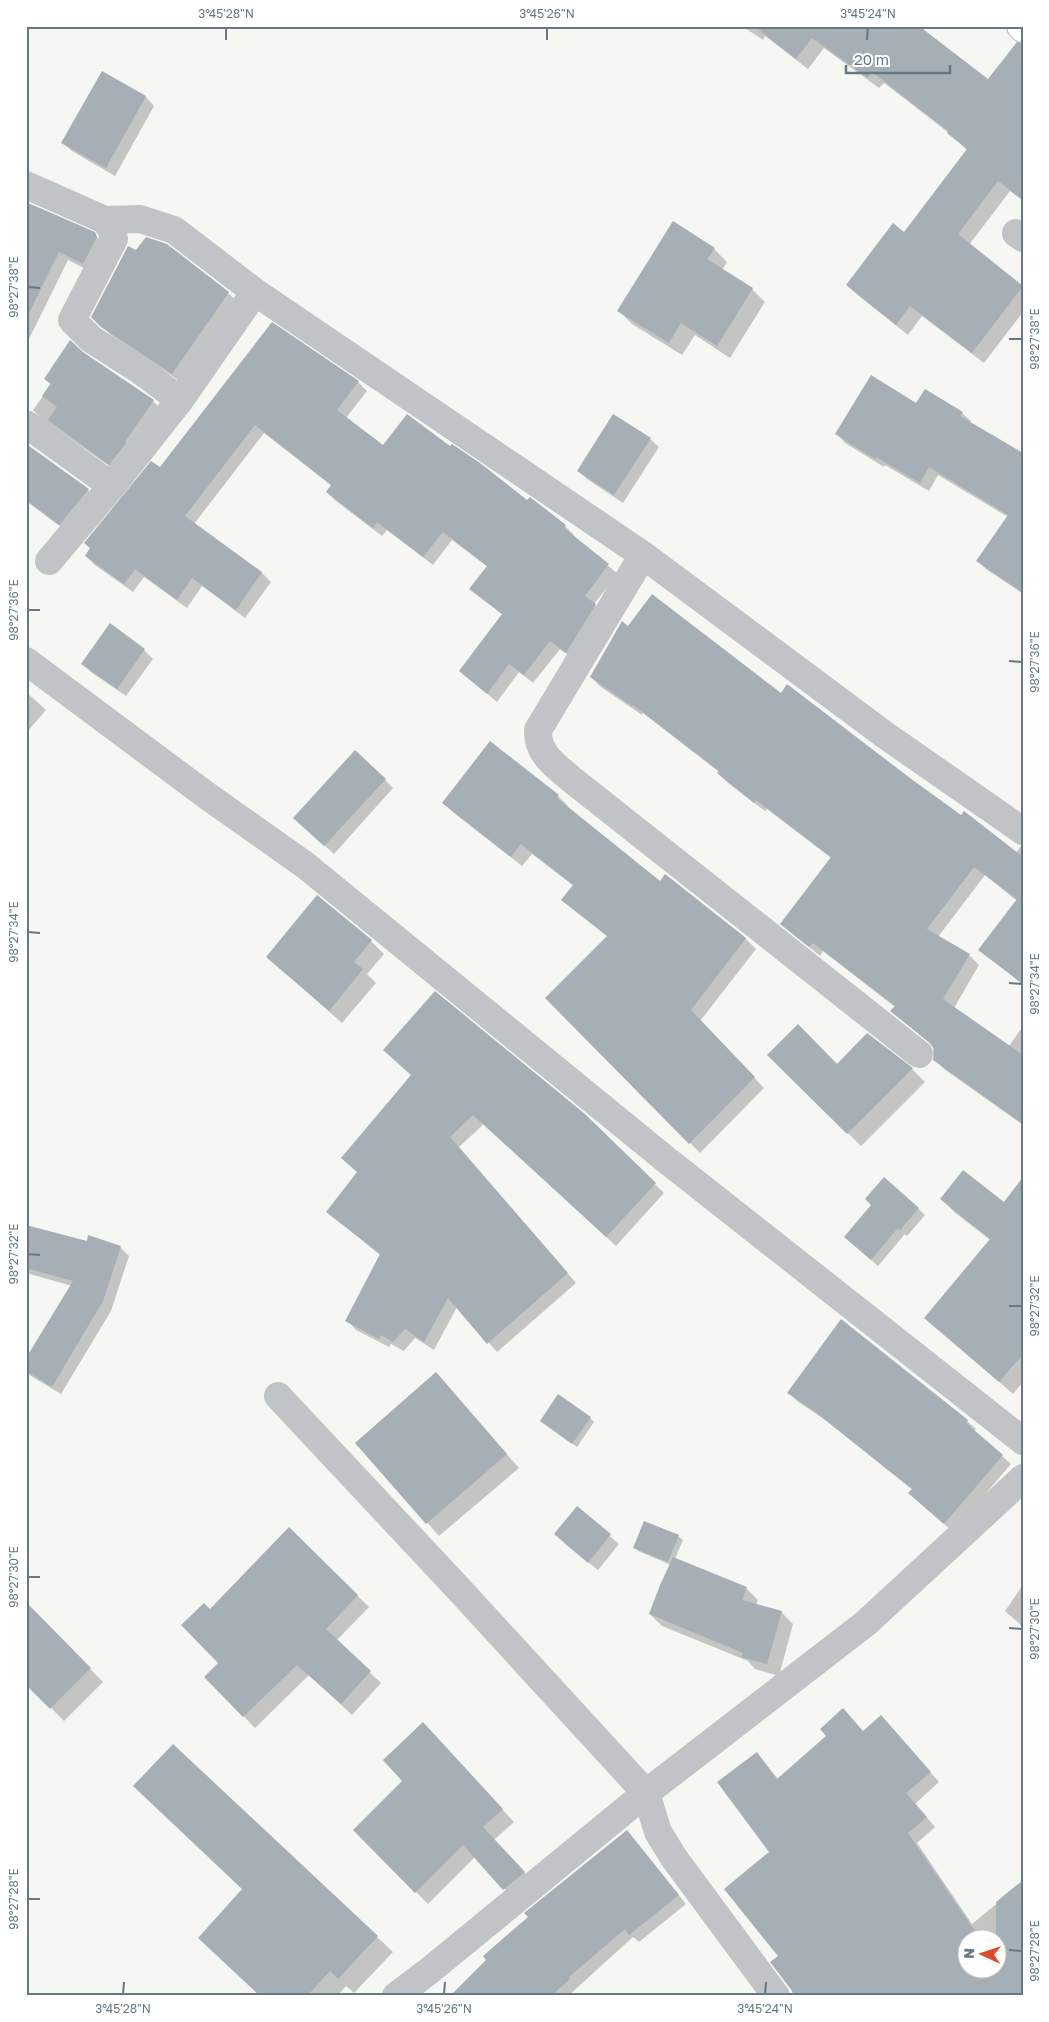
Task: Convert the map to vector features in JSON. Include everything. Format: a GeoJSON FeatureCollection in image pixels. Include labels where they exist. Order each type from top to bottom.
{"type":"FeatureCollection","features":[{"type":"Feature","properties":{"kind":"street"},"geometry":{"type":"LineString","coordinates":[[26,184],[105,220],[140,219],[174,230],[255,292],[643,555],[885,735],[1023,831]]}},
{"type":"Feature","properties":{"kind":"street"},"geometry":{"type":"LineString","coordinates":[[105,220],[111,229],[114,239],[72,320],[91,339],[141,371],[180,400]]}},
{"type":"Feature","properties":{"kind":"street"},"geometry":{"type":"LineString","coordinates":[[49,561],[112,486],[180,400],[255,292]]}},
{"type":"Feature","properties":{"kind":"street"},"geometry":{"type":"LineString","coordinates":[[26,424],[112,486]]}},
{"type":"Feature","properties":{"kind":"street"},"geometry":{"type":"LineString","coordinates":[[643,555],[538,730],[541,749],[548,759],[571,779],[919,1054]]}},
{"type":"Feature","properties":{"kind":"street"},"geometry":{"type":"LineString","coordinates":[[26,661],[206,795],[305,865],[664,1158],[1023,1441]]}},
{"type":"Feature","properties":{"kind":"street"},"geometry":{"type":"LineString","coordinates":[[278,1396],[646,1793],[658,1832],[674,1858],[776,1996]]}},
{"type":"Feature","properties":{"kind":"street"},"geometry":{"type":"LineString","coordinates":[[396,1996],[646,1793],[866,1623],[1023,1478]]}},
{"type":"Feature","properties":{"kind":"building"},"geometry":{"type":"Polygon","coordinates":[[[754,26],[919,26],[988,79],[1017,42],[1023,43],[1023,200],[998,181],[958,234],[1023,286],[972,353],[910,306],[896,325],[846,285],[893,223],[904,232],[967,149],[947,133],[948,131],[872,72],[868,78],[812,38],[796,59],[754,26]]]}},
{"type":"Feature","properties":{"kind":"building"},"geometry":{"type":"Polygon","coordinates":[[[102,71],[146,96],[106,168],[61,143],[102,71]]]}},
{"type":"Feature","properties":{"kind":"building"},"geometry":{"type":"Polygon","coordinates":[[[26,202],[95,232],[97,237],[83,264],[59,252],[26,319],[26,202]]]}},
{"type":"Feature","properties":{"kind":"building"},"geometry":{"type":"Polygon","coordinates":[[[673,221],[715,248],[707,259],[753,288],[717,346],[681,323],[669,343],[617,311],[673,221]]]}},
{"type":"Feature","properties":{"kind":"building"},"geometry":{"type":"Polygon","coordinates":[[[146,237],[167,244],[229,292],[172,374],[101,327],[91,317],[128,246],[136,250],[146,237]]]}},
{"type":"Feature","properties":{"kind":"building"},"geometry":{"type":"Polygon","coordinates":[[[272,322],[359,381],[337,410],[383,445],[407,414],[450,446],[452,444],[480,463],[527,500],[530,497],[566,525],[564,528],[609,564],[585,596],[596,604],[566,653],[550,641],[524,675],[509,664],[487,694],[459,671],[502,614],[469,589],[487,566],[443,532],[423,557],[377,522],[373,528],[326,492],[331,485],[255,425],[185,516],[262,572],[236,610],[192,578],[177,600],[135,569],[124,584],[85,556],[90,548],[84,543],[151,461],[160,467],[272,322]]]}},
{"type":"Feature","properties":{"kind":"building"},"geometry":{"type":"Polygon","coordinates":[[[70,340],[83,352],[154,400],[109,465],[48,420],[57,407],[42,396],[51,383],[44,379],[70,340]]]}},
{"type":"Feature","properties":{"kind":"building"},"geometry":{"type":"Polygon","coordinates":[[[871,375],[916,403],[925,389],[963,412],[960,416],[1023,453],[1023,593],[976,561],[1008,515],[929,467],[920,483],[876,457],[875,459],[835,434],[871,375]]]}},
{"type":"Feature","properties":{"kind":"building"},"geometry":{"type":"Polygon","coordinates":[[[613,414],[651,438],[614,495],[577,471],[613,414]]]}},
{"type":"Feature","properties":{"kind":"building"},"geometry":{"type":"Polygon","coordinates":[[[29,446],[89,489],[59,525],[26,500],[26,450],[29,446]]]}},
{"type":"Feature","properties":{"kind":"building"},"geometry":{"type":"Polygon","coordinates":[[[652,594],[781,693],[787,684],[910,778],[961,815],[964,811],[1023,857],[1023,984],[978,950],[1017,899],[974,867],[927,929],[970,954],[943,999],[1023,1055],[1023,1124],[933,1060],[934,1049],[929,1042],[890,1011],[895,1006],[813,943],[809,947],[780,924],[831,857],[756,800],[754,803],[717,773],[719,771],[633,705],[590,677],[622,621],[628,626],[652,594]]]}},
{"type":"Feature","properties":{"kind":"building"},"geometry":{"type":"Polygon","coordinates":[[[110,623],[145,649],[117,689],[81,664],[110,623]]]}},
{"type":"Feature","properties":{"kind":"building"},"geometry":{"type":"Polygon","coordinates":[[[490,741],[559,795],[557,798],[660,881],[665,874],[746,938],[691,1010],[755,1077],[689,1144],[545,998],[607,936],[561,900],[573,885],[521,844],[511,857],[442,803],[490,741]]]}},
{"type":"Feature","properties":{"kind":"building"},"geometry":{"type":"Polygon","coordinates":[[[355,750],[386,779],[324,846],[293,818],[355,750]]]}},
{"type":"Feature","properties":{"kind":"building"},"geometry":{"type":"Polygon","coordinates":[[[317,895],[372,940],[354,962],[363,969],[329,1011],[266,957],[317,895]]]}},
{"type":"Feature","properties":{"kind":"building"},"geometry":{"type":"Polygon","coordinates":[[[435,991],[585,1114],[656,1183],[606,1237],[473,1115],[450,1137],[568,1273],[487,1344],[448,1298],[424,1342],[405,1329],[393,1342],[381,1335],[379,1339],[345,1321],[380,1254],[326,1212],[357,1172],[341,1158],[411,1075],[383,1050],[435,991]]]}},
{"type":"Feature","properties":{"kind":"building"},"geometry":{"type":"Polygon","coordinates":[[[798,1024],[837,1064],[867,1033],[913,1068],[847,1134],[767,1055],[798,1024]]]}},
{"type":"Feature","properties":{"kind":"building"},"geometry":{"type":"Polygon","coordinates":[[[963,1170],[1004,1202],[1023,1177],[1023,1354],[999,1382],[924,1318],[990,1239],[940,1199],[963,1170]]]}},
{"type":"Feature","properties":{"kind":"building"},"geometry":{"type":"Polygon","coordinates":[[[884,1177],[919,1208],[900,1230],[898,1228],[871,1260],[844,1237],[871,1205],[865,1199],[884,1177]]]}},
{"type":"Feature","properties":{"kind":"building"},"geometry":{"type":"Polygon","coordinates":[[[26,1225],[87,1241],[88,1235],[121,1246],[103,1301],[52,1387],[26,1371],[26,1358],[73,1281],[26,1268],[26,1225]]]}},
{"type":"Feature","properties":{"kind":"building"},"geometry":{"type":"Polygon","coordinates":[[[841,1319],[968,1420],[966,1423],[1003,1455],[944,1524],[908,1493],[912,1489],[814,1411],[787,1393],[841,1319]]]}},
{"type":"Feature","properties":{"kind":"building"},"geometry":{"type":"Polygon","coordinates":[[[436,1372],[507,1454],[426,1524],[355,1443],[436,1372]]]}},
{"type":"Feature","properties":{"kind":"building"},"geometry":{"type":"Polygon","coordinates":[[[558,1394],[591,1417],[572,1444],[540,1421],[558,1394]]]}},
{"type":"Feature","properties":{"kind":"building"},"geometry":{"type":"Polygon","coordinates":[[[577,1506],[611,1534],[588,1563],[554,1534],[577,1506]]]}},
{"type":"Feature","properties":{"kind":"building"},"geometry":{"type":"Polygon","coordinates":[[[644,1521],[679,1535],[668,1562],[633,1548],[644,1521]]]}},
{"type":"Feature","properties":{"kind":"building"},"geometry":{"type":"Polygon","coordinates":[[[289,1527],[358,1595],[326,1629],[371,1671],[341,1704],[297,1665],[243,1717],[204,1677],[218,1663],[181,1625],[204,1603],[210,1609],[289,1527]]]}},
{"type":"Feature","properties":{"kind":"building"},"geometry":{"type":"Polygon","coordinates":[[[673,1557],[747,1587],[742,1600],[782,1611],[767,1664],[741,1657],[743,1653],[649,1614],[673,1557]]]}},
{"type":"Feature","properties":{"kind":"building"},"geometry":{"type":"Polygon","coordinates":[[[26,1602],[91,1668],[50,1709],[26,1685],[26,1602]]]}},
{"type":"Feature","properties":{"kind":"building"},"geometry":{"type":"Polygon","coordinates":[[[843,1708],[863,1731],[881,1715],[931,1772],[906,1793],[927,1817],[908,1833],[974,1930],[956,1930],[956,1980],[1006,1980],[1006,1930],[996,1930],[996,1902],[1023,1880],[1023,1996],[796,1996],[770,1962],[778,1956],[724,1889],[769,1852],[717,1782],[757,1752],[777,1779],[826,1736],[820,1729],[843,1708]]]}},
{"type":"Feature","properties":{"kind":"building"},"geometry":{"type":"Polygon","coordinates":[[[423,1722],[503,1809],[483,1827],[525,1872],[503,1890],[463,1845],[415,1893],[353,1830],[402,1781],[383,1760],[423,1722]]]}},
{"type":"Feature","properties":{"kind":"building"},"geometry":{"type":"Polygon","coordinates":[[[173,1744],[378,1936],[338,1979],[330,1971],[307,1996],[260,1996],[198,1938],[242,1889],[133,1786],[173,1744]]]}},
{"type":"Feature","properties":{"kind":"building"},"geometry":{"type":"Polygon","coordinates":[[[627,1830],[679,1895],[629,1935],[625,1929],[569,1977],[570,1979],[551,1996],[450,1996],[486,1960],[483,1956],[528,1917],[524,1913],[627,1830]]]}}]}
